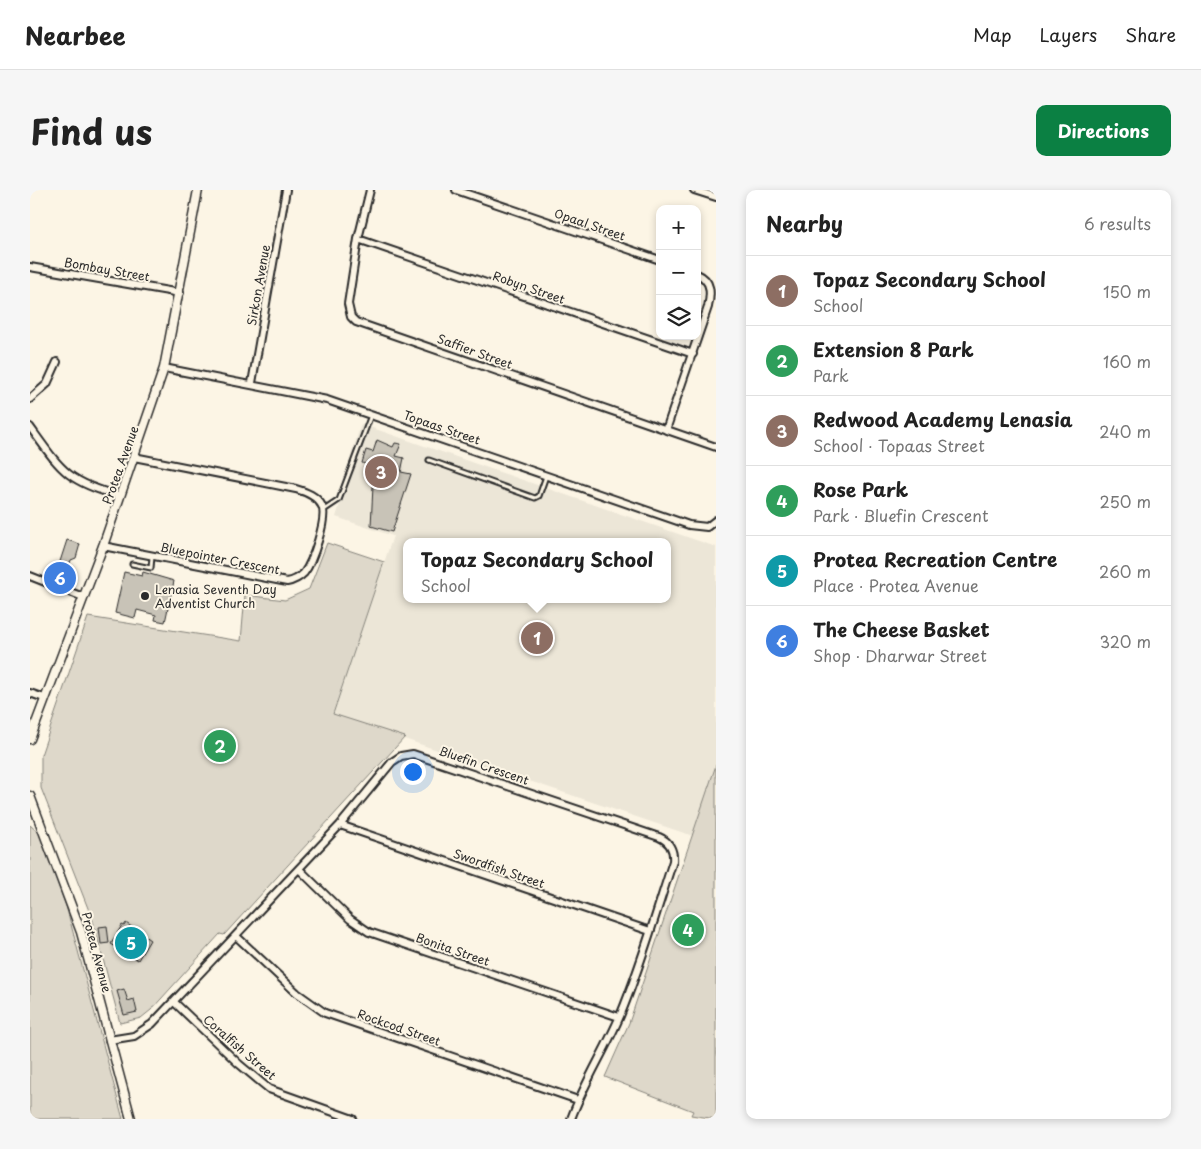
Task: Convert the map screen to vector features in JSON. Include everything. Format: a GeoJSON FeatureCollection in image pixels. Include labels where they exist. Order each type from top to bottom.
{"type":"FeatureCollection","features":[{"type":"Feature","properties":{"kind":"street","name":"Protea Avenue"},"geometry":{"type":"LineString","coordinates":[[30,739],[103,546],[164,368],[180,293],[198,190]]}},
{"type":"Feature","properties":{"kind":"street","name":"Sirkon Avenue"},"geometry":{"type":"LineString","coordinates":[[252,383],[286,190]]}},
{"type":"Feature","properties":{"kind":"street","name":"Saffier Street"},"geometry":{"type":"LineString","coordinates":[[370,190],[358,239],[348,304],[350,317],[356,322],[716,446]]}},
{"type":"Feature","properties":{"kind":"street","name":"Opaal Street"},"geometry":{"type":"LineString","coordinates":[[456,190],[656,259]]}},
{"type":"Feature","properties":{"kind":"street"},"geometry":{"type":"LineString","coordinates":[[694,190],[716,197]]}},
{"type":"Feature","properties":{"kind":"street","name":"Robyn Street"},"geometry":{"type":"LineString","coordinates":[[358,239],[693,354]]}},
{"type":"Feature","properties":{"kind":"street","name":"Bombay Street"},"geometry":{"type":"LineString","coordinates":[[30,267],[180,293]]}},
{"type":"Feature","properties":{"kind":"street"},"geometry":{"type":"LineString","coordinates":[[666,430],[708,307],[710,292],[707,282],[701,277]]}},
{"type":"Feature","properties":{"kind":"street"},"geometry":{"type":"LineString","coordinates":[[30,399],[47,384],[57,362]]}},
{"type":"Feature","properties":{"kind":"street","name":"Topaas Street"},"geometry":{"type":"LineString","coordinates":[[164,368],[252,383],[318,397],[689,525],[707,527],[716,520]]}},
{"type":"Feature","properties":{"kind":"street"},"geometry":{"type":"LineString","coordinates":[[30,427],[54,460],[71,477],[93,488],[120,496]]}},
{"type":"Feature","properties":{"kind":"street"},"geometry":{"type":"LineString","coordinates":[[134,458],[296,489],[313,496],[324,510]]}},
{"type":"Feature","properties":{"kind":"street","name":"Bluepointer Crescent"},"geometry":{"type":"LineString","coordinates":[[103,546],[240,572],[281,582],[292,581],[306,570],[323,523],[324,510]]}},
{"type":"Feature","properties":{"kind":"street"},"geometry":{"type":"LineString","coordinates":[[30,576],[83,598]]}},
{"type":"Feature","properties":{"kind":"street"},"geometry":{"type":"LineString","coordinates":[[30,693],[44,698]]}},
{"type":"Feature","properties":{"kind":"street","name":"Bluefin Crescent"},"geometry":{"type":"LineString","coordinates":[[109,1040],[139,1034],[174,1002],[340,825],[385,769],[397,758],[413,754],[646,832],[667,842],[673,851],[673,861],[619,1018],[578,1100],[571,1119]]}},
{"type":"Feature","properties":{"kind":"street","name":"Protea Avenue"},"geometry":{"type":"LineString","coordinates":[[30,796],[34,817],[75,913],[131,1119]]}},
{"type":"Feature","properties":{"kind":"street","name":"Swordfish Street"},"geometry":{"type":"LineString","coordinates":[[340,825],[650,931]]}},
{"type":"Feature","properties":{"kind":"street","name":"Bonita Street"},"geometry":{"type":"LineString","coordinates":[[300,869],[350,918],[369,932],[619,1018]]}},
{"type":"Feature","properties":{"kind":"street","name":"Rockcod Street"},"geometry":{"type":"LineString","coordinates":[[236,936],[297,993],[325,1013],[578,1100]]}},
{"type":"Feature","properties":{"kind":"street","name":"Coralfish Street"},"geometry":{"type":"LineString","coordinates":[[174,1002],[239,1064],[270,1089],[353,1119]]}},
{"type":"Feature","properties":{"kind":"lane"},"geometry":{"type":"LineString","coordinates":[[324,510],[339,500],[371,415]]}},
{"type":"Feature","properties":{"kind":"lane"},"geometry":{"type":"LineString","coordinates":[[429,460],[535,498],[539,496],[546,476]]}},
{"type":"Feature","properties":{"kind":"lane"},"geometry":{"type":"LineString","coordinates":[[132,564],[151,568],[152,556]]}},
{"type":"Feature","properties":{"kind":"shaded area"},"geometry":{"type":"Polygon","coordinates":[[[361,424],[716,547],[716,765],[693,836],[333,715],[393,536],[336,517],[341,501],[337,500],[361,424]]]}},
{"type":"Feature","properties":{"kind":"shaded area"},"geometry":{"type":"Polygon","coordinates":[[[327,543],[384,562],[333,714],[405,737],[224,935],[220,934],[151,1010],[141,1018],[120,1023],[93,921],[41,788],[41,755],[88,617],[241,641],[245,595],[285,600],[309,589],[327,543]]]}},
{"type":"Feature","properties":{"kind":"shaded area"},"geometry":{"type":"Polygon","coordinates":[[[716,765],[716,1119],[691,1115],[693,1111],[605,1077],[629,1023],[716,765]]]}},
{"type":"Feature","properties":{"kind":"shaded area"},"geometry":{"type":"Polygon","coordinates":[[[30,825],[40,834],[66,906],[123,1119],[30,1119],[30,825]]]}},
{"type":"Feature","properties":{"kind":"building"},"geometry":{"type":"Polygon","coordinates":[[[377,440],[393,447],[395,443],[401,444],[396,456],[404,458],[401,472],[411,474],[392,532],[371,526],[374,466],[362,463],[366,450],[373,452],[377,440]]]}},
{"type":"Feature","properties":{"kind":"building"},"geometry":{"type":"Polygon","coordinates":[[[67,540],[80,544],[76,558],[71,560],[63,584],[54,580],[67,540]]]}},
{"type":"Feature","properties":{"kind":"building","name":"Lenasia Seventh Day Adventist Church"},"geometry":{"type":"Polygon","coordinates":[[[124,572],[142,576],[143,572],[174,581],[165,622],[155,620],[156,615],[137,610],[135,618],[115,613],[124,572]]]}},
{"type":"Feature","properties":{"kind":"building"},"geometry":{"type":"Polygon","coordinates":[[[126,923],[150,940],[138,960],[111,944],[122,925],[124,926],[126,923]]]}},
{"type":"Feature","properties":{"kind":"building"},"geometry":{"type":"Polygon","coordinates":[[[107,926],[109,943],[101,944],[99,927],[107,926]]]}},
{"type":"Feature","properties":{"kind":"building"},"geometry":{"type":"Polygon","coordinates":[[[124,989],[128,1001],[134,999],[137,1012],[124,1015],[117,991],[124,989]]]}},
{"type":"Feature","properties":{"kind":"place","name":"Redwood Academy Lenasia"},"geometry":{"type":"Point","coordinates":[381,472]}},
{"type":"Feature","properties":{"kind":"place","name":"The Cheese Basket"},"geometry":{"type":"Point","coordinates":[60,578]}},
{"type":"Feature","properties":{"kind":"place","name":"Lenasia Seventh Day Adventist Church"},"geometry":{"type":"Point","coordinates":[145,596]}},
{"type":"Feature","properties":{"kind":"place","name":"Topaz Secondary School"},"geometry":{"type":"Point","coordinates":[537,638]}},
{"type":"Feature","properties":{"kind":"place","name":"Extension 8 Park"},"geometry":{"type":"Point","coordinates":[220,746]}},
{"type":"Feature","properties":{"kind":"place","name":"Rose Park"},"geometry":{"type":"Point","coordinates":[688,930]}},
{"type":"Feature","properties":{"kind":"place","name":"Protea Recreation Centre"},"geometry":{"type":"Point","coordinates":[131,943]}}]}
